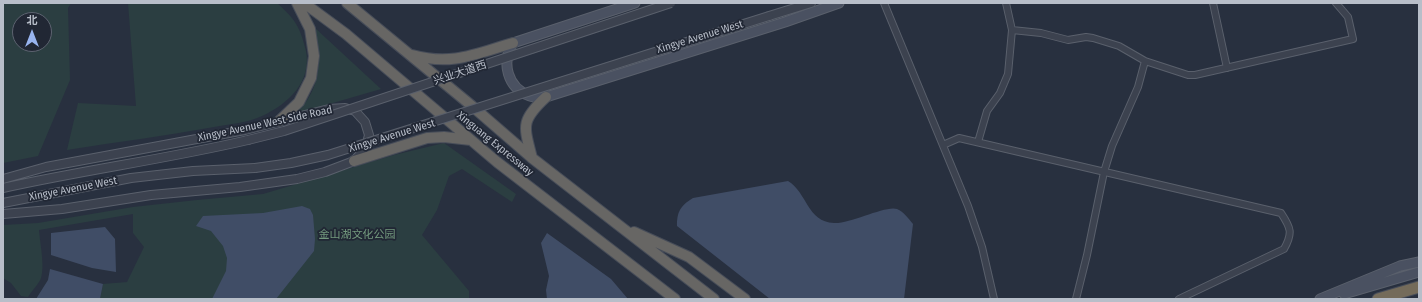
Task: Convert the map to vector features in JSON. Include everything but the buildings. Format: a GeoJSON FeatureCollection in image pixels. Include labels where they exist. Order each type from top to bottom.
{"type":"FeatureCollection","features":[{"type":"Feature","properties":{"kind":"highway"},"geometry":{"type":"LineString","coordinates":[[279,121],[300,102],[307,90],[312,73],[314,56],[310,29],[297,3]]}},
{"type":"Feature","properties":{"kind":"highway","name":"Xinguang Expressway"},"geometry":{"type":"LineString","coordinates":[[304,3],[346,34],[497,162],[675,299]]}},
{"type":"Feature","properties":{"kind":"highway","name":"Xinguang Expressway"},"geometry":{"type":"LineString","coordinates":[[346,3],[532,158],[622,226],[692,284],[714,299]]}},
{"type":"Feature","properties":{"kind":"highway"},"geometry":{"type":"LineString","coordinates":[[409,54],[429,60],[459,59],[513,43]]}},
{"type":"Feature","properties":{"kind":"highway"},"geometry":{"type":"LineString","coordinates":[[532,158],[526,125],[528,117],[546,97]]}},
{"type":"Feature","properties":{"kind":"highway"},"geometry":{"type":"LineString","coordinates":[[354,161],[427,138],[444,137],[471,140]]}},
{"type":"Feature","properties":{"kind":"highway"},"geometry":{"type":"LineString","coordinates":[[622,226],[689,257],[745,299]]}},
{"type":"Feature","properties":{"kind":"highway"},"geometry":{"type":"LineString","coordinates":[[634,267],[665,299]]}},
{"type":"Feature","properties":{"kind":"highway"},"geometry":{"type":"LineString","coordinates":[[1378,299],[1419,287]]}},
{"type":"Feature","properties":{"kind":"main road"},"geometry":{"type":"LineString","coordinates":[[635,3],[513,43],[508,51],[506,63],[507,74],[521,92],[531,97],[546,97],[785,22],[839,3]]}},
{"type":"Feature","properties":{"kind":"main road"},"geometry":{"type":"LineString","coordinates":[[1320,299],[1400,266],[1419,262]]}},
{"type":"Feature","properties":{"kind":"main road"},"geometry":{"type":"LineString","coordinates":[[1327,299],[1419,272]]}},
{"type":"Feature","properties":{"kind":"street","name":"兴业大道西"},"geometry":{"type":"LineString","coordinates":[[248,140],[284,131],[671,3]]}},
{"type":"Feature","properties":{"kind":"street","name":"Xingye Avenue West"},"geometry":{"type":"LineString","coordinates":[[3,203],[131,178],[193,171],[255,168],[291,163],[328,155],[811,3]]}},
{"type":"Feature","properties":{"kind":"street"},"geometry":{"type":"LineString","coordinates":[[884,3],[968,206],[991,279],[994,299]]}},
{"type":"Feature","properties":{"kind":"street"},"geometry":{"type":"LineString","coordinates":[[978,142],[987,111],[1000,93],[1008,74],[1012,30],[1006,3]]}},
{"type":"Feature","properties":{"kind":"street"},"geometry":{"type":"LineString","coordinates":[[1213,3],[1227,68]]}},
{"type":"Feature","properties":{"kind":"street"},"geometry":{"type":"LineString","coordinates":[[1012,30],[1041,33],[1068,40],[1086,37],[1093,38],[1119,46],[1145,61],[1188,75],[1227,68],[1353,39],[1348,17],[1336,3]]}},
{"type":"Feature","properties":{"kind":"street"},"geometry":{"type":"LineString","coordinates":[[1076,299],[1087,255],[1104,172],[1112,146],[1138,87],[1145,61]]}},
{"type":"Feature","properties":{"kind":"street","name":"Xingye Avenue West Side Road"},"geometry":{"type":"LineString","coordinates":[[3,179],[46,167],[245,130],[330,109],[345,108],[355,111],[365,122],[368,135],[366,147],[354,161]]}},
{"type":"Feature","properties":{"kind":"street"},"geometry":{"type":"LineString","coordinates":[[943,145],[959,138],[1281,213],[1289,224],[1290,237],[1284,249],[1178,299]]}},
{"type":"Feature","properties":{"kind":"street","name":"Xingye Avenue West"},"geometry":{"type":"LineString","coordinates":[[3,188],[123,164],[196,153],[248,140]]}},
{"type":"Feature","properties":{"kind":"street"},"geometry":{"type":"LineString","coordinates":[[3,214],[62,209],[151,195],[240,187],[297,179],[325,172],[354,161]]}},
{"type":"Feature","properties":{"kind":"green space"},"geometry":{"type":"Polygon","coordinates":[[[3,3],[71,3],[68,8],[70,80],[38,156],[3,163],[3,3]]]}},
{"type":"Feature","properties":{"kind":"green space"},"geometry":{"type":"Polygon","coordinates":[[[128,3],[277,3],[293,19],[304,43],[307,62],[302,82],[296,91],[281,105],[262,116],[251,120],[67,150],[78,103],[136,106],[128,3]]]}},
{"type":"Feature","properties":{"kind":"green space"},"geometry":{"type":"Polygon","coordinates":[[[314,27],[381,89],[295,114],[308,99],[313,89],[318,72],[318,54],[314,27]]]}},
{"type":"Feature","properties":{"kind":"green space","name":"金山湖文化公园"},"geometry":{"type":"Polygon","coordinates":[[[444,143],[516,194],[512,202],[462,169],[449,176],[437,210],[422,235],[469,291],[469,299],[100,299],[103,284],[127,282],[144,247],[133,233],[133,214],[39,230],[42,273],[39,283],[28,297],[21,296],[11,283],[3,278],[3,225],[38,223],[133,207],[263,194],[394,155],[444,143]]]}},
{"type":"Feature","properties":{"kind":"water"},"geometry":{"type":"Polygon","coordinates":[[[788,181],[799,192],[818,218],[825,221],[841,223],[892,208],[897,209],[906,215],[913,224],[904,299],[770,299],[677,226],[680,210],[693,198],[788,181]]]}},
{"type":"Feature","properties":{"kind":"water"},"geometry":{"type":"Polygon","coordinates":[[[302,206],[310,209],[313,215],[315,239],[314,251],[276,299],[212,299],[226,271],[227,258],[223,246],[211,231],[196,226],[203,216],[263,213],[302,206]]]}},
{"type":"Feature","properties":{"kind":"water"},"geometry":{"type":"Polygon","coordinates":[[[105,227],[115,239],[116,272],[92,268],[51,255],[51,233],[105,227]]]}},
{"type":"Feature","properties":{"kind":"water"},"geometry":{"type":"Polygon","coordinates":[[[547,233],[611,279],[628,299],[547,299],[546,290],[549,276],[541,243],[547,233]]]}},
{"type":"Feature","properties":{"kind":"water"},"geometry":{"type":"Polygon","coordinates":[[[50,269],[103,284],[100,299],[36,299],[48,280],[50,269]]]}}]}
